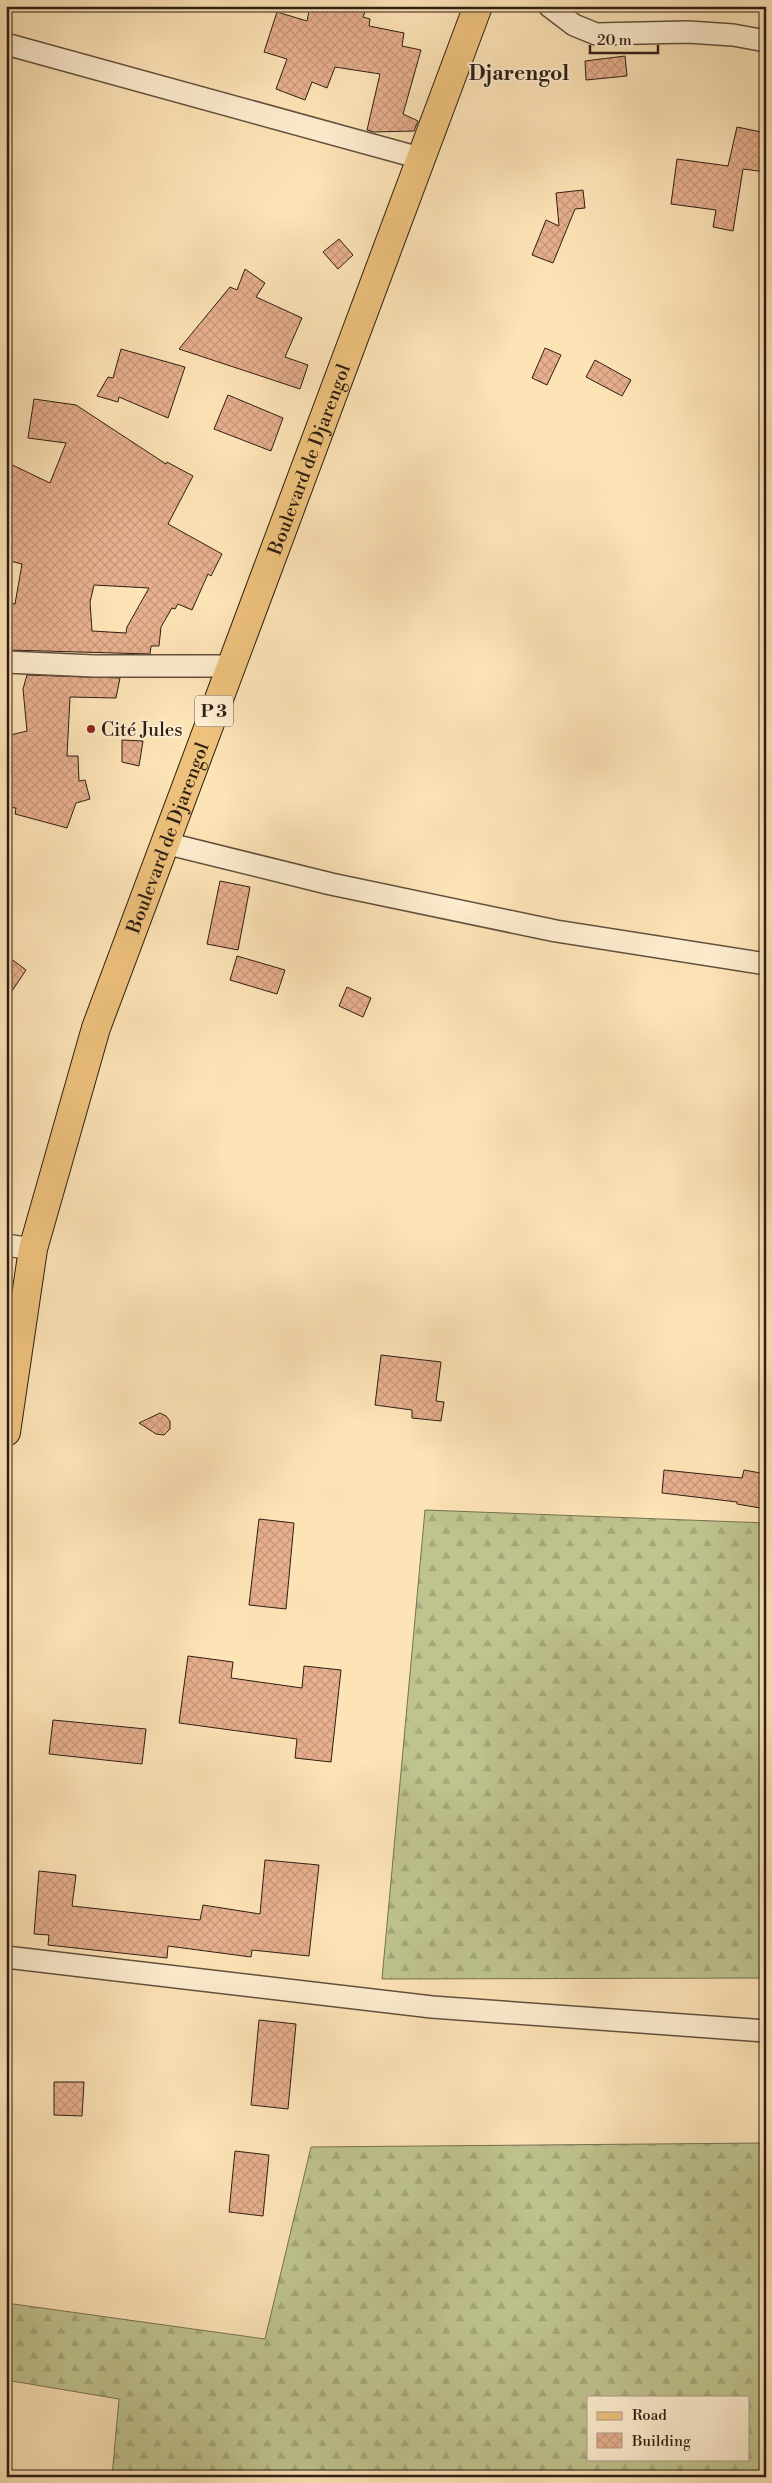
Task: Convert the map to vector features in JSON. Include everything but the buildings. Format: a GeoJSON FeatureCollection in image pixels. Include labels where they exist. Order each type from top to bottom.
{"type":"FeatureCollection","features":[{"type":"Feature","properties":{"kind":"main road","name":"Boulevard de Djarengol"},"geometry":{"type":"LineString","coordinates":[[6,1432],[33,1249],[96,1028],[478,6]]}},
{"type":"Feature","properties":{"kind":"street"},"geometry":{"type":"LineString","coordinates":[[549,6],[574,25],[596,34],[688,32],[733,35],[766,41]]}},
{"type":"Feature","properties":{"kind":"street"},"geometry":{"type":"LineString","coordinates":[[6,44],[420,158]]}},
{"type":"Feature","properties":{"kind":"street"},"geometry":{"type":"LineString","coordinates":[[6,662],[94,666],[231,666]]}},
{"type":"Feature","properties":{"kind":"street"},"geometry":{"type":"LineString","coordinates":[[165,842],[331,884],[556,931],[766,964]]}},
{"type":"Feature","properties":{"kind":"street"},"geometry":{"type":"LineString","coordinates":[[6,1245],[33,1249]]}},
{"type":"Feature","properties":{"kind":"street"},"geometry":{"type":"LineString","coordinates":[[6,1957],[432,2006],[766,2031]]}},
{"type":"Feature","properties":{"kind":"green space"},"geometry":{"type":"Polygon","coordinates":[[[425,1510],[766,1523],[766,1978],[382,1979],[425,1510]]]}},
{"type":"Feature","properties":{"kind":"green space"},"geometry":{"type":"Polygon","coordinates":[[[766,2143],[766,2477],[112,2477],[119,2399],[6,2380],[6,2303],[265,2339],[311,2147],[766,2143]]]}},
{"type":"Feature","properties":{"kind":"place","name":"Cité Jules"},"geometry":{"type":"Point","coordinates":[91,729]}},
{"type":"Feature","properties":{"kind":"district","name":"Djarengol"},"geometry":{"type":"Point","coordinates":[519,73]}}]}
